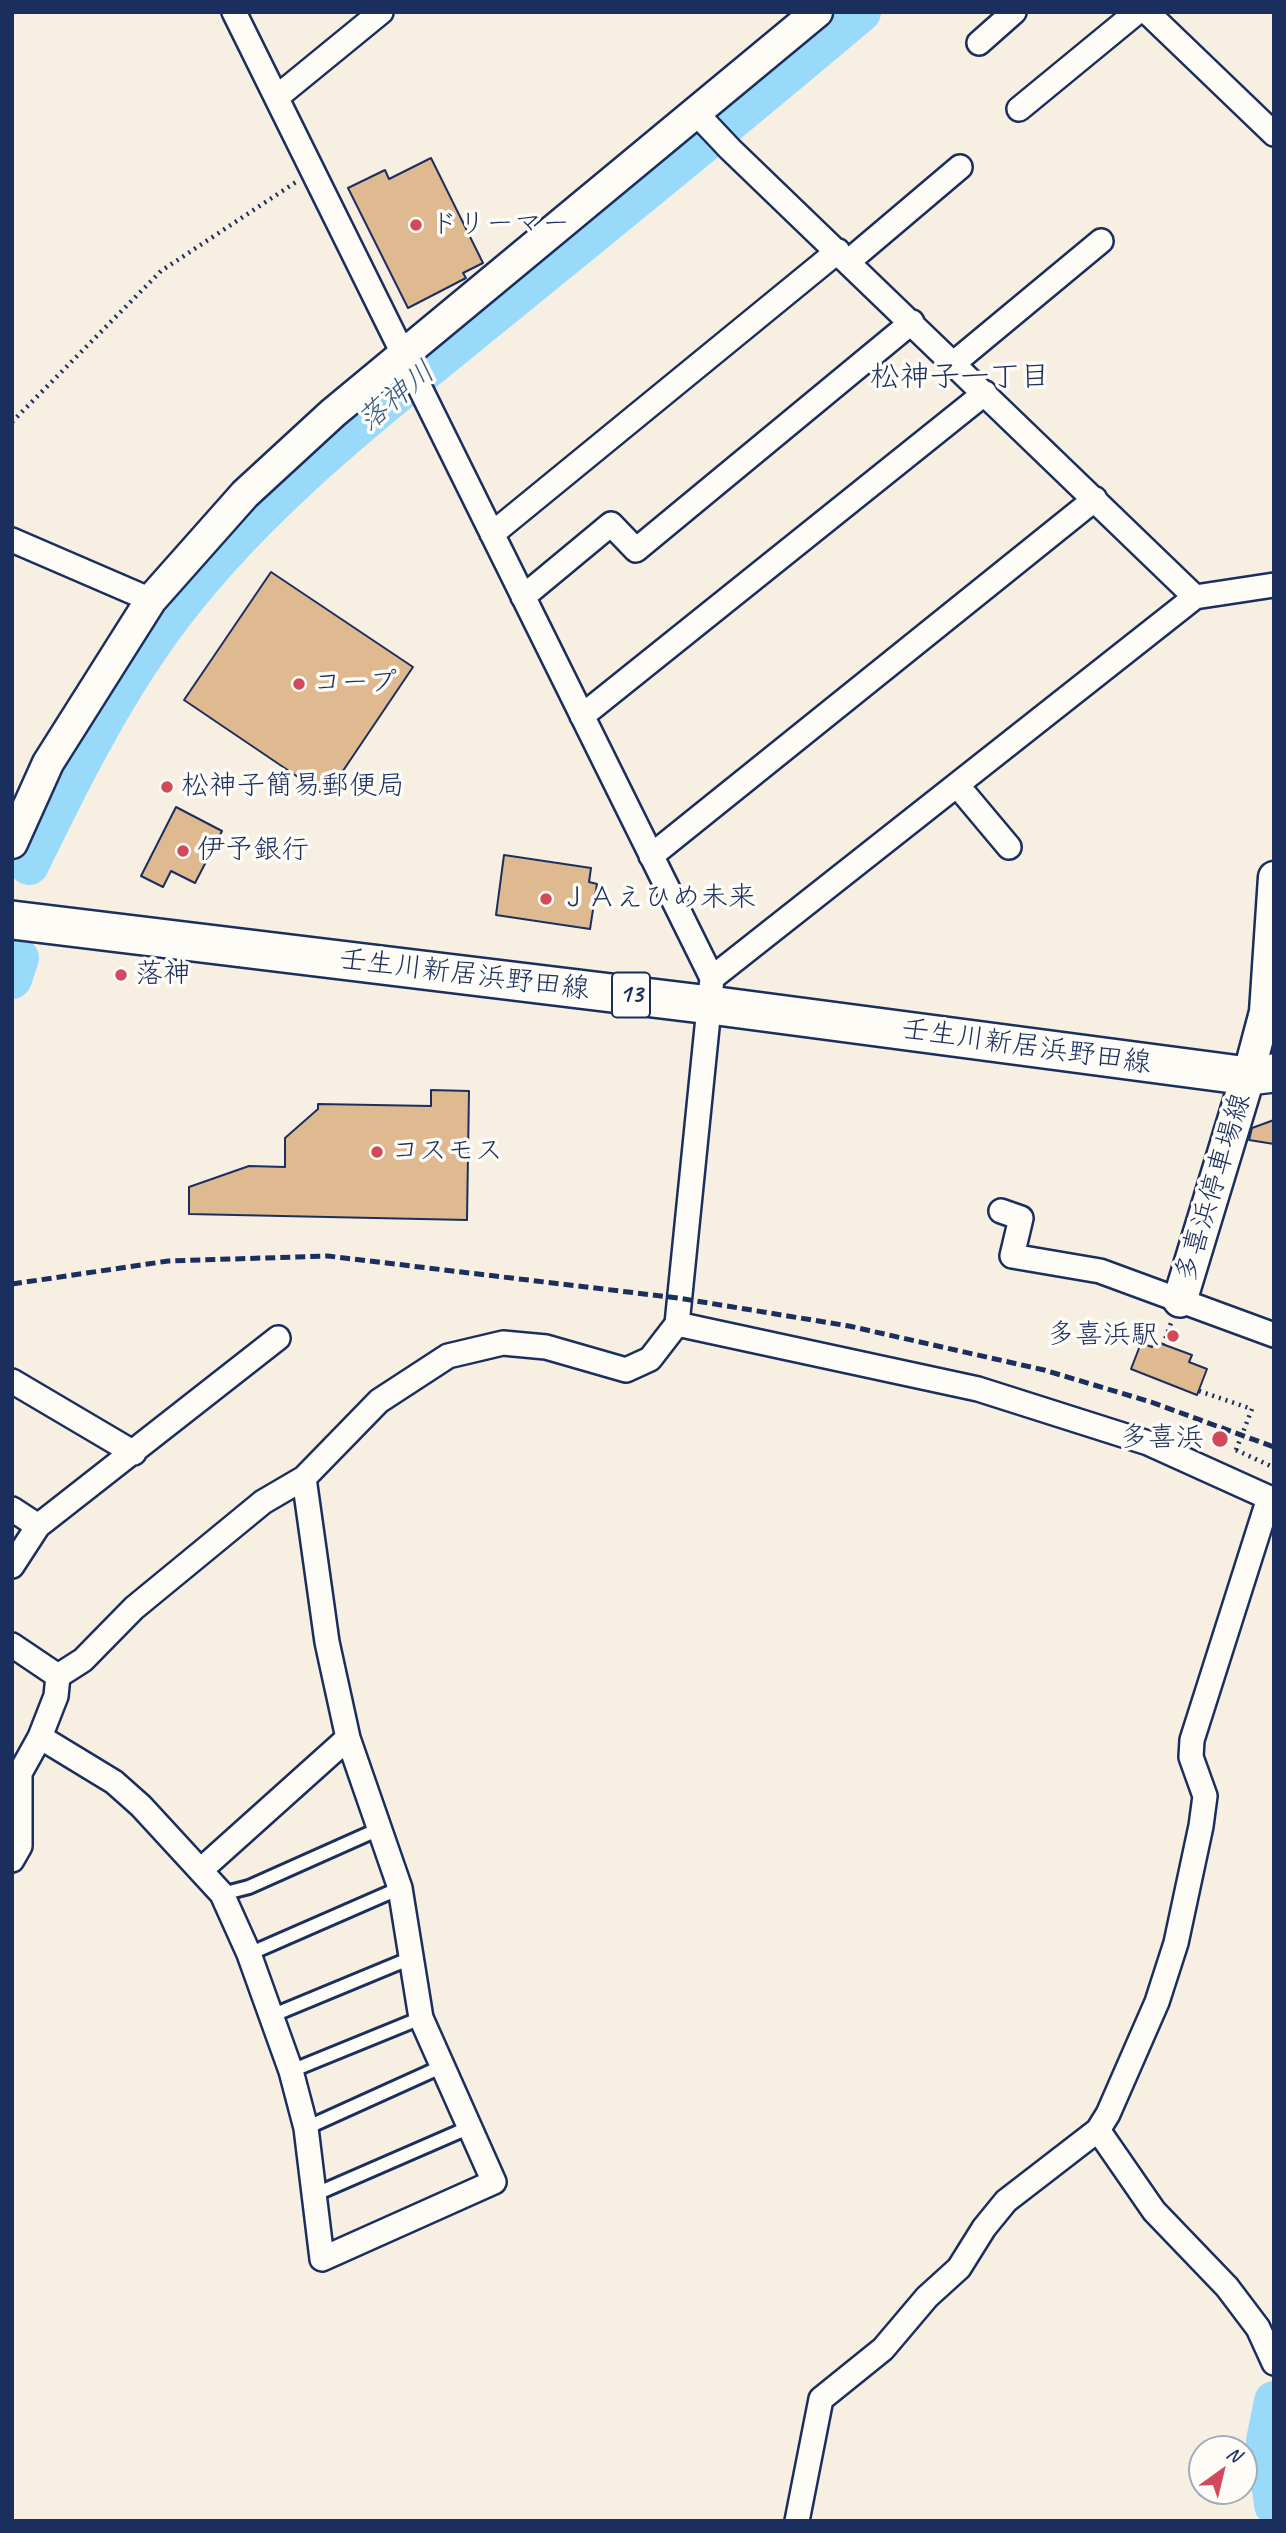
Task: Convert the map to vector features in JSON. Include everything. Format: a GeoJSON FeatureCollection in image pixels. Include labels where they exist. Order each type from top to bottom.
{"type":"FeatureCollection","features":[{"type":"Feature","properties":{"kind":"main road","name":"壬生川新居浜野田線"},"geometry":{"type":"LineString","coordinates":[[12,920],[711,991],[1265,1079]]}},
{"type":"Feature","properties":{"kind":"main road","name":"多喜浜停車場線"},"geometry":{"type":"LineString","coordinates":[[1180,1300],[1265,1079]]}},
{"type":"Feature","properties":{"kind":"street"},"geometry":{"type":"LineString","coordinates":[[58,1676],[83,1660],[134,1608],[263,1502],[304,1478],[379,1401],[448,1356],[503,1343],[546,1347],[626,1370],[650,1359],[677,1324],[711,991],[651,856],[234,12]]}},
{"type":"Feature","properties":{"kind":"street"},"geometry":{"type":"LineString","coordinates":[[277,97],[381,12]]}},
{"type":"Feature","properties":{"kind":"street"},"geometry":{"type":"LineString","coordinates":[[12,843],[48,763],[151,600],[245,494],[333,413],[406,361],[699,116],[817,12]]}},
{"type":"Feature","properties":{"kind":"street"},"geometry":{"type":"LineString","coordinates":[[979,43],[1014,12]]}},
{"type":"Feature","properties":{"kind":"street"},"geometry":{"type":"LineString","coordinates":[[1019,109],[1137,12]]}},
{"type":"Feature","properties":{"kind":"street"},"geometry":{"type":"LineString","coordinates":[[1147,12],[1274,134]]}},
{"type":"Feature","properties":{"kind":"street"},"geometry":{"type":"LineString","coordinates":[[699,116],[730,149],[1195,597]]}},
{"type":"Feature","properties":{"kind":"street"},"geometry":{"type":"LineString","coordinates":[[492,534],[843,256],[960,167]]}},
{"type":"Feature","properties":{"kind":"street"},"geometry":{"type":"LineString","coordinates":[[954,363],[1101,241]]}},
{"type":"Feature","properties":{"kind":"street"},"geometry":{"type":"LineString","coordinates":[[523,597],[611,524],[636,550],[912,322]]}},
{"type":"Feature","properties":{"kind":"street"},"geometry":{"type":"LineString","coordinates":[[582,716],[985,393]]}},
{"type":"Feature","properties":{"kind":"street"},"geometry":{"type":"LineString","coordinates":[[651,856],[1095,499]]}},
{"type":"Feature","properties":{"kind":"street"},"geometry":{"type":"LineString","coordinates":[[12,540],[151,600]]}},
{"type":"Feature","properties":{"kind":"street"},"geometry":{"type":"LineString","coordinates":[[711,991],[957,785],[1195,597],[1274,585]]}},
{"type":"Feature","properties":{"kind":"street"},"geometry":{"type":"LineString","coordinates":[[957,785],[1009,848]]}},
{"type":"Feature","properties":{"kind":"street"},"geometry":{"type":"LineString","coordinates":[[1265,1079],[1265,1012],[1274,877]]}},
{"type":"Feature","properties":{"kind":"street"},"geometry":{"type":"LineString","coordinates":[[1001,1211],[1021,1218],[1013,1256],[1100,1271],[1274,1335]]}},
{"type":"Feature","properties":{"kind":"street"},"geometry":{"type":"LineString","coordinates":[[677,1324],[978,1389],[1148,1443],[1272,1499],[1192,1740],[1191,1757],[1205,1796],[1176,1942],[1157,2002],[1098,2130],[1006,2201],[984,2228],[959,2268],[927,2297],[883,2349],[821,2399],[797,2521]]}},
{"type":"Feature","properties":{"kind":"street"},"geometry":{"type":"LineString","coordinates":[[12,1566],[38,1526],[278,1338]]}},
{"type":"Feature","properties":{"kind":"street"},"geometry":{"type":"LineString","coordinates":[[12,1381],[134,1453]]}},
{"type":"Feature","properties":{"kind":"street"},"geometry":{"type":"LineString","coordinates":[[40,1737],[114,1782],[202,1869],[222,1894],[249,1954],[291,2071],[306,2128],[322,2259],[494,2182],[421,2018],[400,1888],[348,1738],[327,1642],[304,1478]]}},
{"type":"Feature","properties":{"kind":"street"},"geometry":{"type":"LineString","coordinates":[[12,1509],[38,1526]]}},
{"type":"Feature","properties":{"kind":"street"},"geometry":{"type":"LineString","coordinates":[[12,1645],[58,1676]]}},
{"type":"Feature","properties":{"kind":"street"},"geometry":{"type":"LineString","coordinates":[[12,1860],[20,1846],[20,1773],[40,1737],[56,1696],[58,1676]]}},
{"type":"Feature","properties":{"kind":"street"},"geometry":{"type":"LineString","coordinates":[[202,1869],[348,1738]]}},
{"type":"Feature","properties":{"kind":"street"},"geometry":{"type":"LineString","coordinates":[[1098,2130],[1116,2152],[1154,2211],[1227,2287],[1258,2328],[1274,2363]]}},
{"type":"Feature","properties":{"kind":"lane"},"geometry":{"type":"LineString","coordinates":[[222,1894],[249,1887],[379,1829]]}},
{"type":"Feature","properties":{"kind":"lane"},"geometry":{"type":"LineString","coordinates":[[249,1954],[400,1888]]}},
{"type":"Feature","properties":{"kind":"lane"},"geometry":{"type":"LineString","coordinates":[[271,2016],[411,1958]]}},
{"type":"Feature","properties":{"kind":"lane"},"geometry":{"type":"LineString","coordinates":[[291,2071],[421,2018]]}},
{"type":"Feature","properties":{"kind":"lane"},"geometry":{"type":"LineString","coordinates":[[306,2128],[443,2066]]}},
{"type":"Feature","properties":{"kind":"lane"},"geometry":{"type":"LineString","coordinates":[[316,2194],[470,2127]]}},
{"type":"Feature","properties":{"kind":"path"},"geometry":{"type":"LineString","coordinates":[[12,422],[161,271],[313,170]]}},
{"type":"Feature","properties":{"kind":"path"},"geometry":{"type":"LineString","coordinates":[[1199,1391],[1252,1409],[1236,1450],[1273,1467]]}},
{"type":"Feature","properties":{"kind":"building","name":"ドリーマー"},"geometry":{"type":"Polygon","coordinates":[[[431,158],[483,263],[463,273],[466,278],[408,308],[348,188],[385,170],[389,179],[431,158]]]}},
{"type":"Feature","properties":{"kind":"building","name":"コープ"},"geometry":{"type":"Polygon","coordinates":[[[271,572],[413,667],[326,796],[184,700],[271,572]]]}},
{"type":"Feature","properties":{"kind":"building","name":"伊予銀行"},"geometry":{"type":"Polygon","coordinates":[[[176,807],[222,831],[195,883],[171,871],[163,887],[141,876],[176,807]]]}},
{"type":"Feature","properties":{"kind":"building","name":"ＪＡえひめ未来"},"geometry":{"type":"Polygon","coordinates":[[[504,855],[591,868],[589,882],[597,884],[590,929],[496,915],[504,855]]]}},
{"type":"Feature","properties":{"kind":"building","name":"コスモス"},"geometry":{"type":"Polygon","coordinates":[[[431,1090],[469,1091],[467,1220],[189,1214],[189,1187],[249,1166],[285,1167],[285,1138],[318,1109],[318,1104],[431,1106],[431,1090]]]}},
{"type":"Feature","properties":{"kind":"building"},"geometry":{"type":"Polygon","coordinates":[[[1274,1120],[1274,1144],[1249,1140],[1252,1128],[1274,1120]]]}},
{"type":"Feature","properties":{"kind":"building"},"geometry":{"type":"Polygon","coordinates":[[[1154,1341],[1192,1355],[1189,1362],[1207,1369],[1197,1395],[1131,1369],[1141,1343],[1152,1347],[1154,1341]]]}},
{"type":"Feature","properties":{"kind":"waterway","name":"落神川"},"geometry":{"type":"LineString","coordinates":[[29,865],[105,717],[140,661],[193,589],[269,506],[395,395],[861,12]]}},
{"type":"Feature","properties":{"kind":"waterway","name":"落神川"},"geometry":{"type":"LineString","coordinates":[[12,979],[19,958]]}},
{"type":"Feature","properties":{"kind":"waterway"},"geometry":{"type":"LineString","coordinates":[[1274,2401],[1266,2441],[1274,2505]]}},
{"type":"Feature","properties":{"kind":"railway"},"geometry":{"type":"LineString","coordinates":[[12,1284],[168,1261],[328,1256],[678,1298],[849,1326],[1044,1370],[1151,1402],[1274,1447]]}},
{"type":"Feature","properties":{"kind":"place","name":"ドリーマー"},"geometry":{"type":"Point","coordinates":[416,225]}},
{"type":"Feature","properties":{"kind":"place","name":"コープ"},"geometry":{"type":"Point","coordinates":[299,684]}},
{"type":"Feature","properties":{"kind":"place","name":"松神子簡易郵便局"},"geometry":{"type":"Point","coordinates":[167,787]}},
{"type":"Feature","properties":{"kind":"place","name":"伊予銀行"},"geometry":{"type":"Point","coordinates":[183,851]}},
{"type":"Feature","properties":{"kind":"place","name":"ＪＡえひめ未来"},"geometry":{"type":"Point","coordinates":[546,899]}},
{"type":"Feature","properties":{"kind":"place","name":"落神"},"geometry":{"type":"Point","coordinates":[121,975]}},
{"type":"Feature","properties":{"kind":"place","name":"コスモス"},"geometry":{"type":"Point","coordinates":[377,1152]}},
{"type":"Feature","properties":{"kind":"place","name":"多喜浜駅"},"geometry":{"type":"Point","coordinates":[1173,1336]}},
{"type":"Feature","properties":{"kind":"place","name":"多喜浜"},"geometry":{"type":"Point","coordinates":[1220,1439]}},
{"type":"Feature","properties":{"kind":"district","name":"松神子一丁目"},"geometry":{"type":"Point","coordinates":[960,378]}}]}
